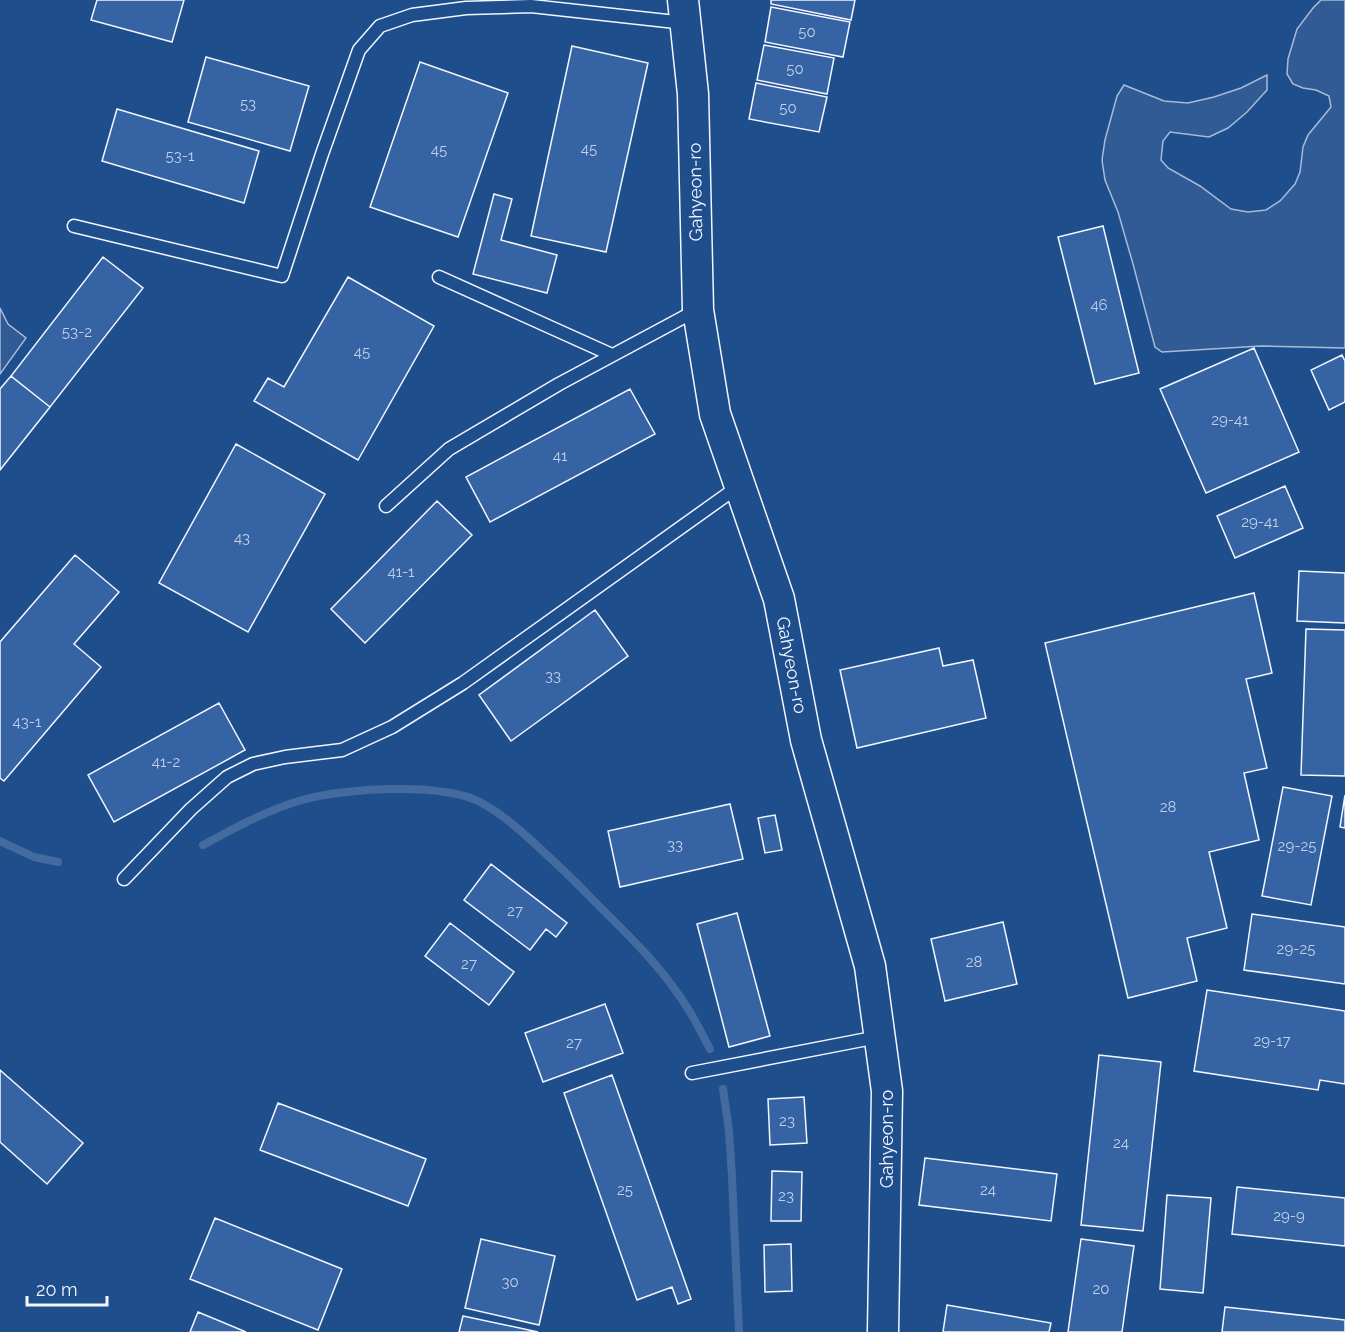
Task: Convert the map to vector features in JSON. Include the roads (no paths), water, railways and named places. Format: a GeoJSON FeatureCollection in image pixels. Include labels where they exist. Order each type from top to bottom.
{"type":"FeatureCollection","features":[{"type":"Feature","properties":{"kind":"street","name":"Gahyeon-ro"},"geometry":{"type":"LineString","coordinates":[[685,11],[693,94],[698,310],[716,414],[778,599],[806,740],[870,966],[887,1091],[883,1332]]}},
{"type":"Feature","properties":{"kind":"lane"},"geometry":{"type":"LineString","coordinates":[[74,226],[282,276],[359,50],[380,26],[412,15],[466,8],[531,6],[685,11]]}},
{"type":"Feature","properties":{"kind":"lane"},"geometry":{"type":"LineString","coordinates":[[439,277],[612,355]]}},
{"type":"Feature","properties":{"kind":"lane"},"geometry":{"type":"LineString","coordinates":[[386,506],[449,449],[559,384],[698,310]]}},
{"type":"Feature","properties":{"kind":"lane"},"geometry":{"type":"LineString","coordinates":[[124,879],[191,809],[227,777],[252,764],[285,756],[342,750],[392,727],[463,683],[740,485]]}},
{"type":"Feature","properties":{"kind":"lane"},"geometry":{"type":"LineString","coordinates":[[692,1073],[880,1036]]}},
{"type":"Feature","properties":{"kind":"waterway"},"geometry":{"type":"LineString","coordinates":[[203,845],[276,809],[302,800],[342,792],[418,789],[463,796],[480,802],[528,837],[638,945],[683,1000],[710,1049]]}},
{"type":"Feature","properties":{"kind":"waterway"},"geometry":{"type":"LineString","coordinates":[[0,841],[34,857],[58,862]]}},
{"type":"Feature","properties":{"kind":"waterway"},"geometry":{"type":"LineString","coordinates":[[723,1089],[729,1131],[739,1332]]}}]}
